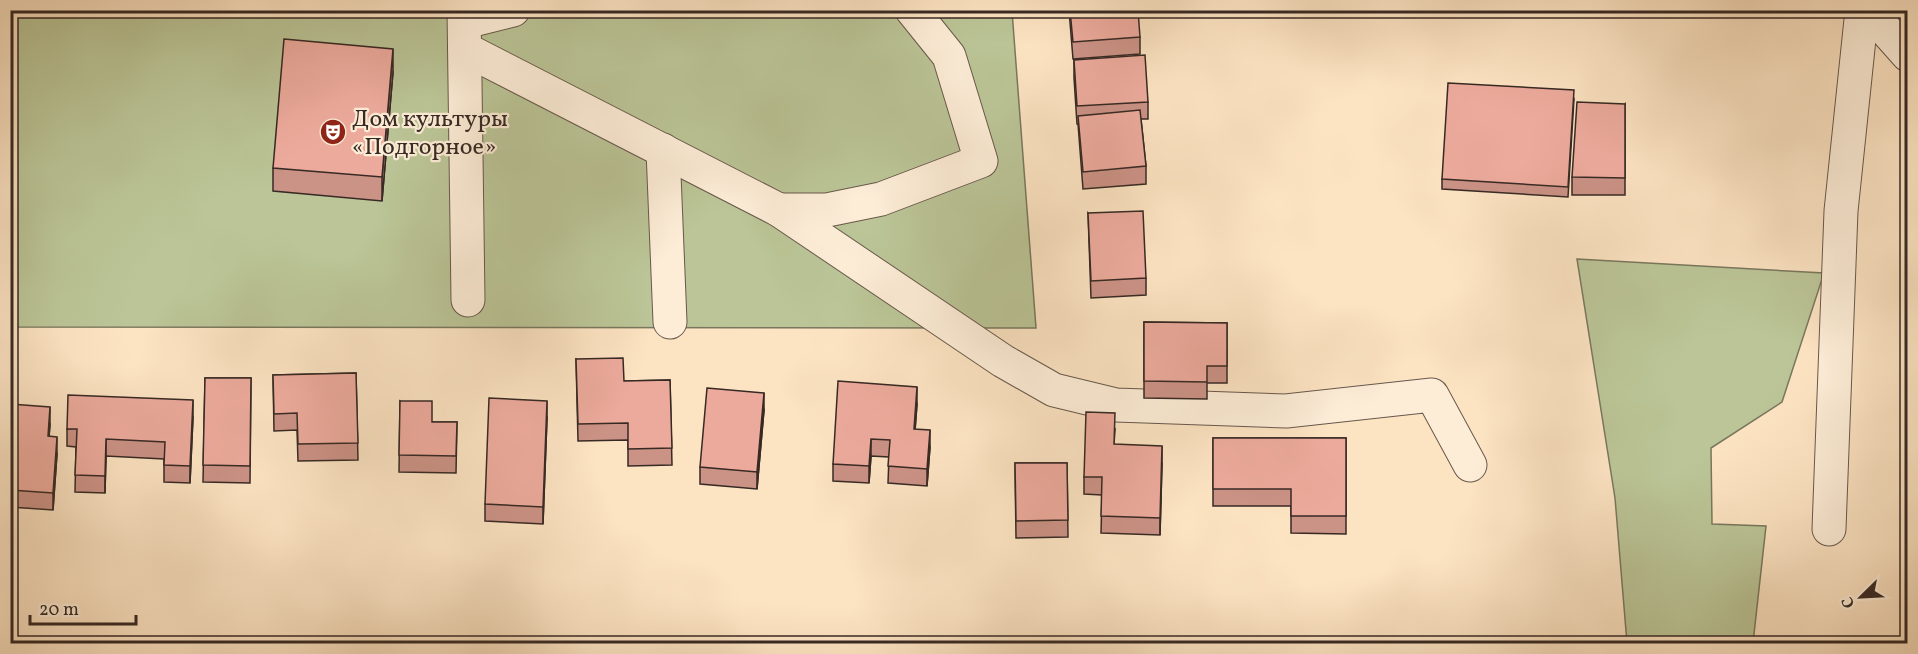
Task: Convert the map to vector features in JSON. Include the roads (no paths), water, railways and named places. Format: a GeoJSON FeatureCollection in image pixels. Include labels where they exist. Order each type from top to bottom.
{"type":"FeatureCollection","features":[{"type":"Feature","properties":{"kind":"street"},"geometry":{"type":"LineString","coordinates":[[465,27],[513,10]]}},
{"type":"Feature","properties":{"kind":"street"},"geometry":{"type":"LineString","coordinates":[[779,210],[827,210],[881,199],[981,160],[949,56],[912,10]]}},
{"type":"Feature","properties":{"kind":"street"},"geometry":{"type":"LineString","coordinates":[[1829,529],[1841,211],[1862,10]]}},
{"type":"Feature","properties":{"kind":"street"},"geometry":{"type":"LineString","coordinates":[[1868,10],[1908,56]]}},
{"type":"Feature","properties":{"kind":"street"},"geometry":{"type":"LineString","coordinates":[[465,27],[663,150],[779,210],[1003,361],[1054,390],[1116,405],[1286,411],[1431,395],[1470,465]]}},
{"type":"Feature","properties":{"kind":"street"},"geometry":{"type":"LineString","coordinates":[[465,27],[468,300]]}},
{"type":"Feature","properties":{"kind":"street"},"geometry":{"type":"LineString","coordinates":[[663,150],[670,322]]}},
{"type":"Feature","properties":{"kind":"place","name":"Дом культуры «Подгорное»"},"geometry":{"type":"Point","coordinates":[333,132]}}]}
